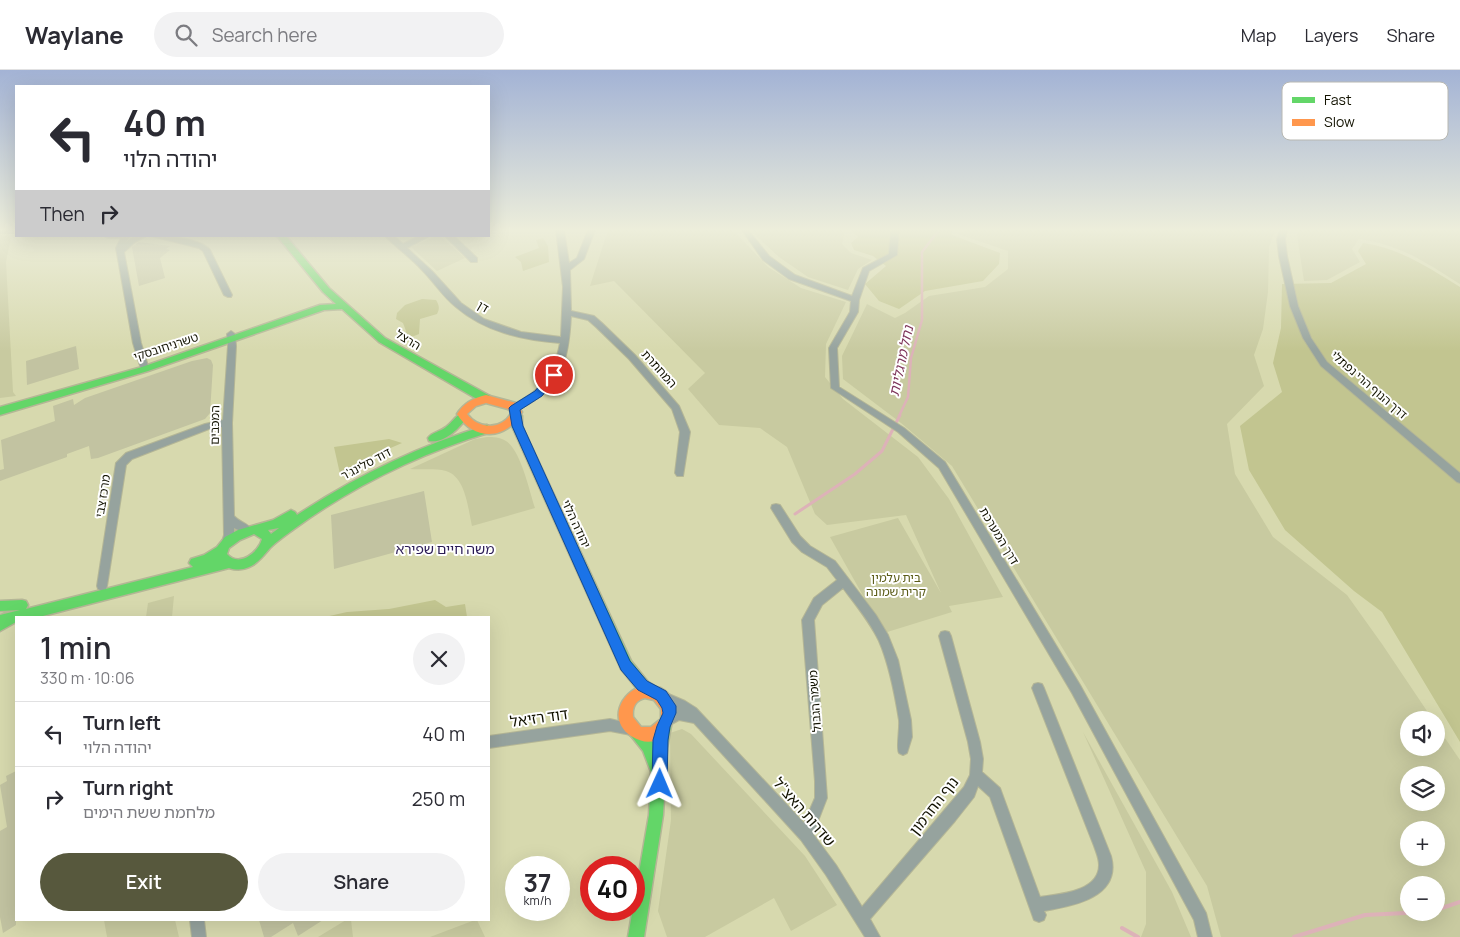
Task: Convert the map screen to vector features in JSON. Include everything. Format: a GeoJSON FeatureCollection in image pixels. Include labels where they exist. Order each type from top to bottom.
{"type":"FeatureCollection","features":[{"type":"Feature","properties":{"kind":"main road","name":"הרצל"},"geometry":{"type":"LineString","coordinates":[[309,270],[332,299],[364,322],[370,330],[394,348],[486,399],[508,404],[515,412]]}},
{"type":"Feature","properties":{"kind":"main road","name":"טשרניחובסקי"},"geometry":{"type":"LineString","coordinates":[[0,411],[232,337],[332,299]]}},
{"type":"Feature","properties":{"kind":"main road","name":"טשרניחובסקי"},"geometry":{"type":"LineString","coordinates":[[0,404],[144,366]]}},
{"type":"Feature","properties":{"kind":"main road","name":"הרצל"},"geometry":{"type":"LineString","coordinates":[[434,371],[464,397],[466,402],[463,414]]}},
{"type":"Feature","properties":{"kind":"main road","name":"דוד סלינג'ר"},"geometry":{"type":"LineString","coordinates":[[251,530],[276,524],[381,462],[443,434],[456,425],[470,404],[486,399]]}},
{"type":"Feature","properties":{"kind":"main road","name":"דוד סלינג'ר"},"geometry":{"type":"LineString","coordinates":[[268,544],[298,519],[385,468],[439,444],[506,426],[515,412]]}},
{"type":"Feature","properties":{"kind":"main road","name":"יהודה הלוי"},"geometry":{"type":"LineString","coordinates":[[515,412],[527,449],[626,665],[642,686],[660,695]]}},
{"type":"Feature","properties":{"kind":"main road","name":"יהודה הלוי"},"geometry":{"type":"LineString","coordinates":[[463,414],[471,425],[510,433],[527,449]]}},
{"type":"Feature","properties":{"kind":"main road"},"geometry":{"type":"LineString","coordinates":[[0,610],[208,559],[233,536],[251,530],[266,534],[268,544],[261,555],[242,564],[229,563],[20,616]]}},
{"type":"Feature","properties":{"kind":"main road"},"geometry":{"type":"LineString","coordinates":[[224,546],[222,556],[229,563]]}},
{"type":"Feature","properties":{"kind":"main road"},"geometry":{"type":"LineString","coordinates":[[0,606],[22,605]]}},
{"type":"Feature","properties":{"kind":"main road"},"geometry":{"type":"LineString","coordinates":[[0,623],[15,617]]}},
{"type":"Feature","properties":{"kind":"main road","name":"יהודה הלוי"},"geometry":{"type":"LineString","coordinates":[[626,665],[630,689],[628,705]]}},
{"type":"Feature","properties":{"kind":"main road"},"geometry":{"type":"LineString","coordinates":[[636,937],[656,816],[660,784],[660,750],[669,706],[660,695],[641,693],[628,705],[626,720],[646,743],[653,756],[660,784]]}},
{"type":"Feature","properties":{"kind":"main road"},"geometry":{"type":"LineString","coordinates":[[633,730],[650,734],[666,723]]}},
{"type":"Feature","properties":{"kind":"street"},"geometry":{"type":"LineString","coordinates":[[125,270],[137,343],[144,366]]}},
{"type":"Feature","properties":{"kind":"street"},"geometry":{"type":"LineString","coordinates":[[216,270],[228,295]]}},
{"type":"Feature","properties":{"kind":"street","name":"דן"},"geometry":{"type":"LineString","coordinates":[[426,270],[458,305],[493,326],[535,338],[563,340]]}},
{"type":"Feature","properties":{"kind":"street"},"geometry":{"type":"LineString","coordinates":[[515,412],[539,394],[554,375],[563,340],[567,313],[566,270]]}},
{"type":"Feature","properties":{"kind":"street"},"geometry":{"type":"LineString","coordinates":[[783,270],[792,277],[855,300],[866,270]]}},
{"type":"Feature","properties":{"kind":"street","name":"דרך הנוף הרי נפתלי"},"geometry":{"type":"LineString","coordinates":[[1286,270],[1294,306],[1307,338],[1324,364],[1460,479]]}},
{"type":"Feature","properties":{"kind":"street","name":"דרך המערכת"},"geometry":{"type":"LineString","coordinates":[[855,300],[854,312],[833,348],[835,388],[901,430],[942,465],[1076,689],[1201,918],[1205,937]]}},
{"type":"Feature","properties":{"kind":"street","name":"המחתרת"},"geometry":{"type":"LineString","coordinates":[[567,313],[582,315],[599,324],[632,357],[676,408],[683,425],[685,437],[680,474]]}},
{"type":"Feature","properties":{"kind":"street","name":"המכבים"},"geometry":{"type":"LineString","coordinates":[[224,546],[229,535],[227,423],[232,337]]}},
{"type":"Feature","properties":{"kind":"street","name":"מרכז צבי"},"geometry":{"type":"LineString","coordinates":[[102,586],[121,463],[129,456],[200,429],[227,423]]}},
{"type":"Feature","properties":{"kind":"street"},"geometry":{"type":"LineString","coordinates":[[776,508],[796,539],[806,549],[831,564],[872,618],[892,660],[905,720],[906,737],[903,749]]}},
{"type":"Feature","properties":{"kind":"street"},"geometry":{"type":"LineString","coordinates":[[229,517],[233,522],[251,530]]}},
{"type":"Feature","properties":{"kind":"street","name":"משמר הגבול"},"geometry":{"type":"LineString","coordinates":[[806,835],[821,798],[808,620],[811,610],[817,602],[844,581]]}},
{"type":"Feature","properties":{"kind":"street","name":"נוף החרמון"},"geometry":{"type":"LineString","coordinates":[[862,918],[969,792],[976,774],[977,759],[974,742],[945,636]]}},
{"type":"Feature","properties":{"kind":"street"},"geometry":{"type":"LineString","coordinates":[[976,774],[995,793],[1037,910],[1092,891],[1103,878],[1106,865],[1101,846],[1038,688]]}},
{"type":"Feature","properties":{"kind":"street","name":"שדרות האצ\"ל"},"geometry":{"type":"LineString","coordinates":[[660,695],[687,708],[698,718],[806,835],[873,937]]}},
{"type":"Feature","properties":{"kind":"street","name":"דוד רזיאל"},"geometry":{"type":"LineString","coordinates":[[594,726],[619,714],[628,705]]}},
{"type":"Feature","properties":{"kind":"street"},"geometry":{"type":"LineString","coordinates":[[666,723],[678,714],[698,718]]}},
{"type":"Feature","properties":{"kind":"street","name":"דוד רזיאל"},"geometry":{"type":"LineString","coordinates":[[490,742],[594,726],[619,725],[633,730]]}},
{"type":"Feature","properties":{"kind":"street"},"geometry":{"type":"LineString","coordinates":[[197,921],[199,937]]}},
{"type":"Feature","properties":{"kind":"green space"},"geometry":{"type":"Polygon","coordinates":[[[0,270],[6,270],[13,392],[16,396],[0,398],[0,270]]]}},
{"type":"Feature","properties":{"kind":"green space","name":"בית עלמין קרית שמונה"},"geometry":{"type":"Polygon","coordinates":[[[595,270],[773,270],[801,288],[846,302],[826,344],[825,377],[843,399],[918,457],[949,499],[1003,597],[949,606],[952,612],[884,633],[830,537],[898,518],[941,593],[906,515],[827,525],[815,514],[787,447],[760,428],[719,425],[688,389],[705,373],[614,281],[590,286],[595,270]]]}},
{"type":"Feature","properties":{"kind":"green space"},"geometry":{"type":"Polygon","coordinates":[[[799,270],[857,270],[848,290],[808,277],[799,270]]]}},
{"type":"Feature","properties":{"kind":"green space"},"geometry":{"type":"Polygon","coordinates":[[[881,270],[993,270],[983,281],[925,291],[899,309],[879,301],[865,284],[881,270]]]}},
{"type":"Feature","properties":{"kind":"green space"},"geometry":{"type":"Polygon","coordinates":[[[1006,270],[1268,270],[1268,292],[1263,329],[1254,355],[1264,386],[1227,424],[1235,474],[1273,537],[1347,595],[1427,711],[1400,711],[1400,756],[1445,756],[1445,738],[1460,760],[1460,937],[1221,937],[1207,886],[952,466],[901,423],[843,379],[842,356],[867,304],[895,318],[929,296],[985,287],[1006,270]]]}},
{"type":"Feature","properties":{"kind":"green space"},"geometry":{"type":"Polygon","coordinates":[[[1302,270],[1344,270],[1327,280],[1304,281],[1302,270]]]}},
{"type":"Feature","properties":{"kind":"green space"},"geometry":{"type":"Polygon","coordinates":[[[1354,270],[1432,270],[1460,287],[1460,742],[1445,717],[1445,711],[1441,711],[1382,612],[1354,591],[1285,530],[1249,470],[1240,426],[1282,392],[1273,363],[1281,328],[1282,284],[1331,283],[1354,270]]]}},
{"type":"Feature","properties":{"kind":"green space"},"geometry":{"type":"Polygon","coordinates":[[[1438,270],[1460,270],[1460,284],[1438,270]]]}},
{"type":"Feature","properties":{"kind":"green space"},"geometry":{"type":"Polygon","coordinates":[[[422,299],[436,300],[439,307],[438,312],[437,314],[420,319],[419,334],[409,338],[404,334],[406,331],[403,323],[396,319],[397,313],[405,305],[422,299]]]}},
{"type":"Feature","properties":{"kind":"green space"},"geometry":{"type":"Polygon","coordinates":[[[487,437],[506,441],[516,453],[535,508],[472,526],[465,494],[453,474],[442,470],[410,469],[475,439],[487,437]]]}},
{"type":"Feature","properties":{"kind":"green space"},"geometry":{"type":"Polygon","coordinates":[[[389,439],[402,443],[370,457],[340,474],[334,447],[389,439]]]}},
{"type":"Feature","properties":{"kind":"green space"},"geometry":{"type":"Polygon","coordinates":[[[174,596],[172,616],[146,616],[148,603],[174,596]]]}},
{"type":"Feature","properties":{"kind":"green space"},"geometry":{"type":"Polygon","coordinates":[[[435,600],[446,607],[465,604],[467,616],[329,616],[347,612],[389,609],[435,600]]]}},
{"type":"Feature","properties":{"kind":"green space"},"geometry":{"type":"Polygon","coordinates":[[[682,729],[691,734],[805,856],[837,905],[791,931],[774,898],[705,937],[667,937],[658,911],[671,820],[670,733],[682,729]]]}},
{"type":"Feature","properties":{"kind":"green space"},"geometry":{"type":"Polygon","coordinates":[[[1083,732],[1172,892],[1191,937],[1141,937],[1146,924],[1146,872],[1083,732]]]}},
{"type":"Feature","properties":{"kind":"green space"},"geometry":{"type":"Polygon","coordinates":[[[104,921],[175,921],[179,937],[107,937],[104,921]]]}},
{"type":"Feature","properties":{"kind":"green space"},"geometry":{"type":"Polygon","coordinates":[[[344,921],[351,921],[353,937],[318,937],[344,921]]]}},
{"type":"Feature","properties":{"kind":"green space"},"geometry":{"type":"Polygon","coordinates":[[[472,921],[477,921],[485,937],[430,937],[472,921]]]}},
{"type":"Feature","properties":{"kind":"building"},"geometry":{"type":"Polygon","coordinates":[[[136,270],[163,270],[165,278],[139,286],[136,270]]]}},
{"type":"Feature","properties":{"kind":"building"},"geometry":{"type":"Polygon","coordinates":[[[76,346],[79,369],[27,385],[26,361],[76,346]]]}},
{"type":"Feature","properties":{"kind":"building"},"geometry":{"type":"Polygon","coordinates":[[[207,358],[211,360],[213,365],[210,413],[205,419],[98,458],[91,459],[89,446],[67,454],[67,457],[0,481],[0,470],[4,469],[1,440],[55,421],[53,406],[73,399],[74,405],[85,398],[192,361],[207,358]]]}},
{"type":"Feature","properties":{"kind":"building"},"geometry":{"type":"Polygon","coordinates":[[[424,491],[432,542],[334,569],[331,515],[424,491]]]}},
{"type":"Feature","properties":{"kind":"building"},"geometry":{"type":"Polygon","coordinates":[[[15,772],[16,925],[3,933],[0,917],[0,831],[7,827],[0,785],[7,781],[6,776],[15,772]]]}},
{"type":"Feature","properties":{"kind":"building"},"geometry":{"type":"Polygon","coordinates":[[[259,921],[321,921],[298,936],[293,923],[271,937],[264,937],[259,921]]]}},
{"type":"Feature","properties":{"kind":"waterway","name":"נחל מרגליות"},"geometry":{"type":"LineString","coordinates":[[899,416],[908,397],[911,358],[922,320],[922,270]]}},
{"type":"Feature","properties":{"kind":"waterway","name":"נחל מרגליות"},"geometry":{"type":"LineString","coordinates":[[795,514],[855,474],[882,451],[900,415]]}},
{"type":"Feature","properties":{"kind":"waterway"},"geometry":{"type":"LineString","coordinates":[[1445,907],[1460,902]]}},
{"type":"Feature","properties":{"kind":"waterway"},"geometry":{"type":"LineString","coordinates":[[1294,937],[1365,915],[1400,913]]}},
{"type":"Feature","properties":{"kind":"waterway"},"geometry":{"type":"LineString","coordinates":[[1122,928],[1138,937]]}},
{"type":"Feature","properties":{"kind":"traffic: fast"},"geometry":{"type":"LineString","coordinates":[[310,270],[326,290],[382,340],[486,399]]}},
{"type":"Feature","properties":{"kind":"traffic: fast"},"geometry":{"type":"LineString","coordinates":[[0,411],[145,369],[323,307],[339,307]]}},
{"type":"Feature","properties":{"kind":"traffic: fast"},"geometry":{"type":"LineString","coordinates":[[517,416],[517,426],[626,665],[643,686],[655,693]]}},
{"type":"Feature","properties":{"kind":"traffic: fast"},"geometry":{"type":"LineString","coordinates":[[433,438],[450,430],[462,417]]}},
{"type":"Feature","properties":{"kind":"traffic: fast"},"geometry":{"type":"LineString","coordinates":[[268,544],[281,532],[346,490],[385,469],[445,443],[487,429]]}},
{"type":"Feature","properties":{"kind":"traffic: fast"},"geometry":{"type":"LineString","coordinates":[[254,529],[276,524],[291,515]]}},
{"type":"Feature","properties":{"kind":"traffic: fast"},"geometry":{"type":"LineString","coordinates":[[254,529],[263,532],[268,538],[263,550],[246,563],[239,565],[226,561],[222,556],[221,550],[224,545],[236,536],[254,529]]}},
{"type":"Feature","properties":{"kind":"traffic: fast"},"geometry":{"type":"LineString","coordinates":[[195,563],[208,559],[223,549]]}},
{"type":"Feature","properties":{"kind":"traffic: fast"},"geometry":{"type":"LineString","coordinates":[[20,616],[229,563]]}},
{"type":"Feature","properties":{"kind":"traffic: fast"},"geometry":{"type":"LineString","coordinates":[[0,606],[22,605]]}},
{"type":"Feature","properties":{"kind":"traffic: fast"},"geometry":{"type":"LineString","coordinates":[[0,621],[15,617]]}},
{"type":"Feature","properties":{"kind":"traffic: fast"},"geometry":{"type":"LineString","coordinates":[[0,625],[12,618]]}},
{"type":"Feature","properties":{"kind":"traffic: fast"},"geometry":{"type":"LineString","coordinates":[[636,937],[656,815],[660,748],[664,726]]}},
{"type":"Feature","properties":{"kind":"traffic: fast"},"geometry":{"type":"LineString","coordinates":[[635,732],[648,747],[655,766]]}},
{"type":"Feature","properties":{"kind":"traffic: slow"},"geometry":{"type":"LineString","coordinates":[[486,399],[512,406],[517,412],[513,420],[499,429],[490,430],[474,426],[467,421],[462,414],[464,411],[472,404],[486,399]]}},
{"type":"Feature","properties":{"kind":"traffic: slow"},"geometry":{"type":"LineString","coordinates":[[647,691],[659,695],[665,701],[669,713],[665,725],[659,731],[647,735],[635,731],[629,725],[625,713],[629,701],[635,695],[647,691]]}},
{"type":"Feature","properties":{"kind":"district","name":"משה חיים שפירא"},"geometry":{"type":"Point","coordinates":[445,549]}},
{"type":"Feature","properties":{"kind":"route"},"geometry":{"type":"LineString","coordinates":[[554,375],[539,394],[514,408],[518,426],[626,665],[642,686],[662,696],[669,706],[670,713],[660,740],[660,784]]}}]}
